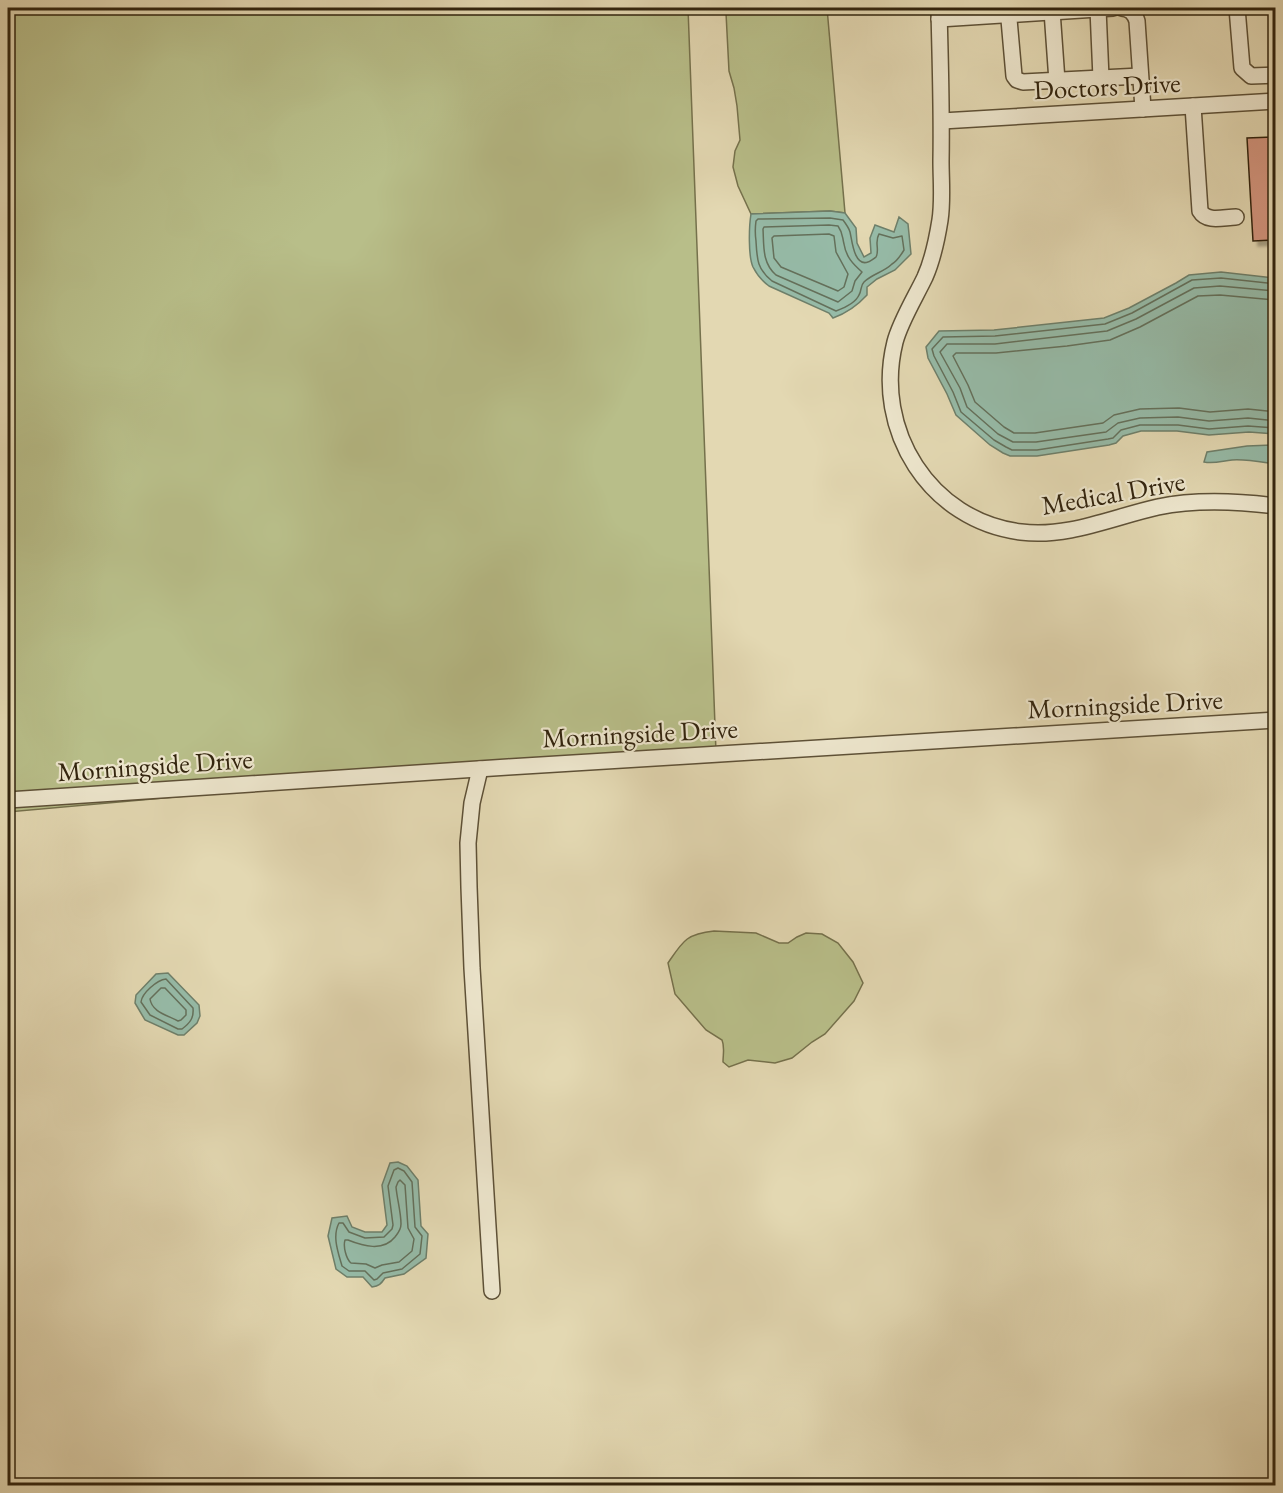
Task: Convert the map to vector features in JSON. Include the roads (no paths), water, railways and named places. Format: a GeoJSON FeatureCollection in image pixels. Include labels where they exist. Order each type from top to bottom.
{"type":"FeatureCollection","features":[{"type":"Feature","properties":{"kind":"street"},"geometry":{"type":"LineString","coordinates":[[939,13],[1106,8],[1101,78]]}},
{"type":"Feature","properties":{"kind":"street"},"geometry":{"type":"LineString","coordinates":[[1122,8],[1134,14],[1137,21],[1143,109]]}},
{"type":"Feature","properties":{"kind":"street"},"geometry":{"type":"LineString","coordinates":[[1237,8],[1242,68],[1251,76],[1275,75]]}},
{"type":"Feature","properties":{"kind":"street"},"geometry":{"type":"LineString","coordinates":[[1009,11],[1014,76],[1017,80],[1023,82],[1057,81],[1140,76]]}},
{"type":"Feature","properties":{"kind":"street"},"geometry":{"type":"LineString","coordinates":[[1052,11],[1057,81]]}},
{"type":"Feature","properties":{"kind":"street","name":"Medical Drive"},"geometry":{"type":"LineString","coordinates":[[939,13],[942,121],[941,218],[933,255],[895,341],[890,367],[890,394],[895,421],[912,462],[939,494],[963,512],[988,524],[1022,532],[1054,533],[1076,529],[1161,506],[1227,502],[1275,506]]}},
{"type":"Feature","properties":{"kind":"street","name":"Doctors Drive"},"geometry":{"type":"LineString","coordinates":[[942,121],[1275,101]]}},
{"type":"Feature","properties":{"kind":"street"},"geometry":{"type":"LineString","coordinates":[[1193,106],[1200,211],[1203,216],[1209,218],[1236,217]]}},
{"type":"Feature","properties":{"kind":"street","name":"Morningside Drive"},"geometry":{"type":"LineString","coordinates":[[8,800],[1275,720]]}},
{"type":"Feature","properties":{"kind":"street"},"geometry":{"type":"LineString","coordinates":[[480,769],[472,803],[469,833],[469,887],[492,1292]]}},
{"type":"Feature","properties":{"kind":"water"},"geometry":{"type":"Polygon","coordinates":[[[830,211],[845,213],[856,228],[857,243],[864,257],[871,253],[870,238],[875,225],[894,232],[899,217],[908,224],[911,254],[895,270],[867,287],[867,295],[856,306],[833,318],[829,313],[764,282],[753,267],[749,241],[751,214],[830,211]]]}},
{"type":"Feature","properties":{"kind":"water"},"geometry":{"type":"Polygon","coordinates":[[[1221,272],[1275,278],[1275,434],[1249,432],[1209,435],[1177,431],[1141,431],[1123,436],[1116,443],[1109,445],[1037,456],[1010,456],[990,445],[956,415],[928,358],[926,347],[939,331],[994,330],[1104,318],[1129,308],[1189,275],[1221,272]]]}},
{"type":"Feature","properties":{"kind":"water"},"geometry":{"type":"Polygon","coordinates":[[[1275,445],[1275,464],[1243,460],[1204,462],[1207,452],[1247,446],[1275,445]]]}},
{"type":"Feature","properties":{"kind":"water"},"geometry":{"type":"Polygon","coordinates":[[[168,973],[199,1005],[200,1016],[197,1023],[184,1035],[178,1035],[145,1020],[135,1003],[136,995],[156,974],[168,973]]]}},
{"type":"Feature","properties":{"kind":"water"},"geometry":{"type":"Polygon","coordinates":[[[398,1162],[407,1166],[418,1180],[421,1226],[428,1234],[426,1258],[404,1274],[385,1278],[380,1284],[372,1287],[363,1277],[347,1277],[336,1269],[328,1236],[332,1218],[347,1216],[352,1227],[365,1232],[382,1232],[387,1225],[382,1185],[390,1163],[398,1162]]]}}]}
